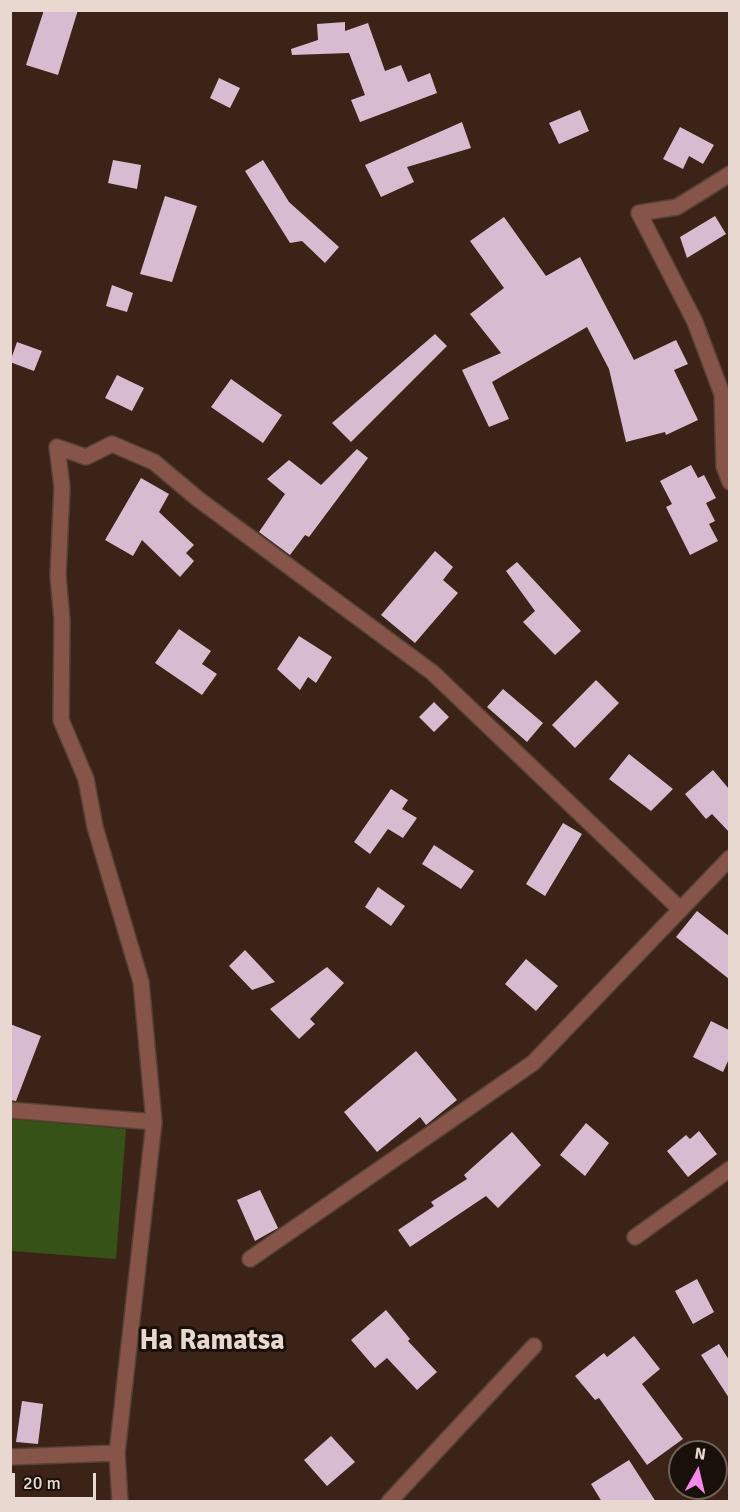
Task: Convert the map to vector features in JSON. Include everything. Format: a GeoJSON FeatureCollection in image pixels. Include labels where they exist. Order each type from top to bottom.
{"type":"FeatureCollection","features":[{"type":"Feature","properties":{"kind":"street"},"geometry":{"type":"LineString","coordinates":[[729,174],[676,207],[639,213],[695,322],[722,394],[724,466],[729,482]]}},
{"type":"Feature","properties":{"kind":"street"},"geometry":{"type":"LineString","coordinates":[[120,1502],[117,1453],[154,1122],[141,982],[95,827],[86,779],[61,720],[62,620],[58,576],[62,487],[57,447],[86,457],[112,444],[154,462],[198,499],[433,673],[680,909]]}},
{"type":"Feature","properties":{"kind":"street"},"geometry":{"type":"LineString","coordinates":[[250,1259],[532,1063],[729,858]]}},
{"type":"Feature","properties":{"kind":"street"},"geometry":{"type":"LineString","coordinates":[[10,1110],[154,1122]]}},
{"type":"Feature","properties":{"kind":"street"},"geometry":{"type":"LineString","coordinates":[[635,1237],[729,1169]]}},
{"type":"Feature","properties":{"kind":"street"},"geometry":{"type":"LineString","coordinates":[[389,1502],[534,1346]]}},
{"type":"Feature","properties":{"kind":"street"},"geometry":{"type":"LineString","coordinates":[[10,1457],[117,1453]]}},
{"type":"Feature","properties":{"kind":"green space"},"geometry":{"type":"Polygon","coordinates":[[[11,1119],[126,1129],[116,1259],[11,1251],[11,1119]]]}},
{"type":"Feature","properties":{"kind":"building"},"geometry":{"type":"Polygon","coordinates":[[[44,10],[78,10],[58,75],[26,65],[44,10]]]}},
{"type":"Feature","properties":{"kind":"building"},"geometry":{"type":"Polygon","coordinates":[[[345,22],[345,31],[368,23],[385,71],[401,65],[408,82],[430,73],[437,93],[360,122],[351,100],[365,95],[349,53],[292,55],[291,49],[318,40],[317,24],[345,22]]]}},
{"type":"Feature","properties":{"kind":"building"},"geometry":{"type":"Polygon","coordinates":[[[219,78],[240,88],[230,108],[210,98],[219,78]]]}},
{"type":"Feature","properties":{"kind":"building"},"geometry":{"type":"Polygon","coordinates":[[[580,110],[589,131],[559,144],[549,123],[580,110]]]}},
{"type":"Feature","properties":{"kind":"building"},"geometry":{"type":"Polygon","coordinates":[[[462,122],[471,148],[407,167],[414,182],[381,197],[365,165],[462,122]]]}},
{"type":"Feature","properties":{"kind":"building"},"geometry":{"type":"Polygon","coordinates":[[[680,127],[714,145],[703,164],[689,156],[683,169],[663,159],[680,127]]]}},
{"type":"Feature","properties":{"kind":"building"},"geometry":{"type":"Polygon","coordinates":[[[113,160],[141,165],[137,189],[108,183],[113,160]]]}},
{"type":"Feature","properties":{"kind":"building"},"geometry":{"type":"Polygon","coordinates":[[[263,160],[289,202],[339,247],[325,263],[302,241],[290,243],[245,171],[263,160]]]}},
{"type":"Feature","properties":{"kind":"building"},"geometry":{"type":"Polygon","coordinates":[[[165,196],[197,206],[172,282],[140,274],[165,196]]]}},
{"type":"Feature","properties":{"kind":"building"},"geometry":{"type":"Polygon","coordinates":[[[715,216],[726,234],[687,258],[680,237],[715,216]]]}},
{"type":"Feature","properties":{"kind":"building"},"geometry":{"type":"Polygon","coordinates":[[[504,217],[546,276],[580,257],[634,360],[676,340],[688,364],[674,370],[698,420],[666,435],[665,432],[626,442],[609,369],[587,327],[492,382],[509,419],[489,427],[462,370],[501,353],[470,314],[504,288],[470,241],[504,217]]]}},
{"type":"Feature","properties":{"kind":"building"},"geometry":{"type":"Polygon","coordinates":[[[112,285],[133,293],[127,312],[106,306],[112,285]]]}},
{"type":"Feature","properties":{"kind":"building"},"geometry":{"type":"Polygon","coordinates":[[[435,334],[447,346],[351,442],[332,423],[435,334]]]}},
{"type":"Feature","properties":{"kind":"building"},"geometry":{"type":"Polygon","coordinates":[[[17,342],[42,351],[34,371],[10,362],[17,342]]]}},
{"type":"Feature","properties":{"kind":"building"},"geometry":{"type":"Polygon","coordinates":[[[117,375],[144,388],[132,411],[105,398],[117,375]]]}},
{"type":"Feature","properties":{"kind":"building"},"geometry":{"type":"Polygon","coordinates":[[[231,379],[282,415],[263,443],[211,407],[231,379]]]}},
{"type":"Feature","properties":{"kind":"building"},"geometry":{"type":"Polygon","coordinates":[[[357,449],[368,458],[309,537],[305,535],[290,555],[259,532],[285,494],[267,479],[289,460],[321,485],[357,449]]]}},
{"type":"Feature","properties":{"kind":"building"},"geometry":{"type":"Polygon","coordinates":[[[691,465],[698,478],[704,475],[716,498],[706,503],[715,521],[709,524],[718,541],[690,555],[666,507],[672,504],[660,481],[691,465]]]}},
{"type":"Feature","properties":{"kind":"building"},"geometry":{"type":"Polygon","coordinates":[[[141,478],[169,494],[159,512],[194,545],[186,553],[194,561],[180,577],[142,540],[133,556],[105,540],[141,478]]]}},
{"type":"Feature","properties":{"kind":"building"},"geometry":{"type":"Polygon","coordinates":[[[435,551],[453,567],[443,580],[458,593],[415,643],[381,615],[435,551]]]}},
{"type":"Feature","properties":{"kind":"building"},"geometry":{"type":"Polygon","coordinates":[[[517,562],[581,631],[555,655],[523,622],[535,611],[506,571],[517,562]]]}},
{"type":"Feature","properties":{"kind":"building"},"geometry":{"type":"Polygon","coordinates":[[[179,629],[211,651],[202,664],[217,674],[202,695],[155,663],[179,629]]]}},
{"type":"Feature","properties":{"kind":"building"},"geometry":{"type":"Polygon","coordinates":[[[299,636],[332,657],[316,683],[308,677],[300,690],[277,669],[299,636]]]}},
{"type":"Feature","properties":{"kind":"building"},"geometry":{"type":"Polygon","coordinates":[[[596,680],[619,703],[575,748],[552,725],[596,680]]]}},
{"type":"Feature","properties":{"kind":"building"},"geometry":{"type":"Polygon","coordinates":[[[503,689],[543,723],[527,742],[487,707],[503,689]]]}},
{"type":"Feature","properties":{"kind":"building"},"geometry":{"type":"Polygon","coordinates":[[[434,702],[449,717],[434,732],[419,717],[434,702]]]}},
{"type":"Feature","properties":{"kind":"building"},"geometry":{"type":"Polygon","coordinates":[[[629,754],[673,789],[651,811],[609,779],[629,754]]]}},
{"type":"Feature","properties":{"kind":"building"},"geometry":{"type":"Polygon","coordinates":[[[713,770],[729,789],[729,832],[712,814],[706,819],[685,794],[713,770]]]}},
{"type":"Feature","properties":{"kind":"building"},"geometry":{"type":"Polygon","coordinates":[[[391,789],[408,800],[402,809],[417,818],[403,838],[388,829],[370,854],[354,842],[391,789]]]}},
{"type":"Feature","properties":{"kind":"building"},"geometry":{"type":"Polygon","coordinates":[[[563,823],[582,834],[545,896],[526,884],[563,823]]]}},
{"type":"Feature","properties":{"kind":"building"},"geometry":{"type":"Polygon","coordinates":[[[434,845],[474,871],[461,889],[422,864],[434,845]]]}},
{"type":"Feature","properties":{"kind":"building"},"geometry":{"type":"Polygon","coordinates":[[[378,887],[405,906],[391,926],[365,907],[378,887]]]}},
{"type":"Feature","properties":{"kind":"building"},"geometry":{"type":"Polygon","coordinates":[[[697,911],[729,936],[729,979],[676,937],[697,911]]]}},
{"type":"Feature","properties":{"kind":"building"},"geometry":{"type":"Polygon","coordinates":[[[245,950],[275,982],[252,990],[229,966],[245,950]]]}},
{"type":"Feature","properties":{"kind":"building"},"geometry":{"type":"Polygon","coordinates":[[[526,959],[558,986],[536,1011],[505,984],[526,959]]]}},
{"type":"Feature","properties":{"kind":"building"},"geometry":{"type":"Polygon","coordinates":[[[327,967],[344,983],[310,1019],[315,1024],[299,1039],[270,1009],[327,967]]]}},
{"type":"Feature","properties":{"kind":"building"},"geometry":{"type":"Polygon","coordinates":[[[711,1021],[729,1030],[729,1059],[723,1072],[693,1057],[711,1021]]]}},
{"type":"Feature","properties":{"kind":"building"},"geometry":{"type":"Polygon","coordinates":[[[10,1024],[41,1036],[16,1101],[10,1100],[10,1024]]]}},
{"type":"Feature","properties":{"kind":"building"},"geometry":{"type":"Polygon","coordinates":[[[416,1051],[457,1100],[426,1125],[420,1117],[377,1152],[344,1112],[416,1051]]]}},
{"type":"Feature","properties":{"kind":"building"},"geometry":{"type":"Polygon","coordinates":[[[586,1123],[609,1143],[585,1176],[560,1155],[586,1123]]]}},
{"type":"Feature","properties":{"kind":"building"},"geometry":{"type":"Polygon","coordinates":[[[699,1131],[717,1154],[688,1177],[667,1151],[686,1135],[690,1139],[699,1131]]]}},
{"type":"Feature","properties":{"kind":"building"},"geometry":{"type":"Polygon","coordinates":[[[512,1132],[541,1165],[498,1208],[486,1196],[410,1247],[398,1230],[434,1206],[431,1202],[467,1179],[464,1175],[512,1132]]]}},
{"type":"Feature","properties":{"kind":"building"},"geometry":{"type":"Polygon","coordinates":[[[260,1190],[278,1228],[255,1241],[237,1200],[260,1190]]]}},
{"type":"Feature","properties":{"kind":"building"},"geometry":{"type":"Polygon","coordinates":[[[697,1279],[714,1312],[693,1324],[675,1291],[697,1279]]]}},
{"type":"Feature","properties":{"kind":"building"},"geometry":{"type":"Polygon","coordinates":[[[386,1310],[410,1339],[408,1341],[437,1372],[417,1390],[387,1358],[375,1368],[351,1340],[386,1310]]]}},
{"type":"Feature","properties":{"kind":"building"},"geometry":{"type":"Polygon","coordinates":[[[634,1336],[660,1369],[642,1384],[683,1439],[668,1440],[668,1450],[647,1465],[599,1398],[595,1400],[575,1376],[604,1353],[607,1357],[634,1336]]]}},
{"type":"Feature","properties":{"kind":"building"},"geometry":{"type":"Polygon","coordinates":[[[719,1344],[729,1360],[729,1398],[701,1355],[719,1344]]]}},
{"type":"Feature","properties":{"kind":"building"},"geometry":{"type":"Polygon","coordinates":[[[22,1401],[43,1404],[38,1444],[16,1442],[22,1401]]]}},
{"type":"Feature","properties":{"kind":"building"},"geometry":{"type":"Polygon","coordinates":[[[331,1436],[355,1462],[327,1486],[304,1460],[331,1436]]]}},
{"type":"Feature","properties":{"kind":"building"},"geometry":{"type":"Polygon","coordinates":[[[629,1460],[656,1502],[602,1502],[591,1484],[629,1460]]]}},
{"type":"Feature","properties":{"kind":"district","name":"Ha Ramatsa"},"geometry":{"type":"Point","coordinates":[212,1342]}}]}
